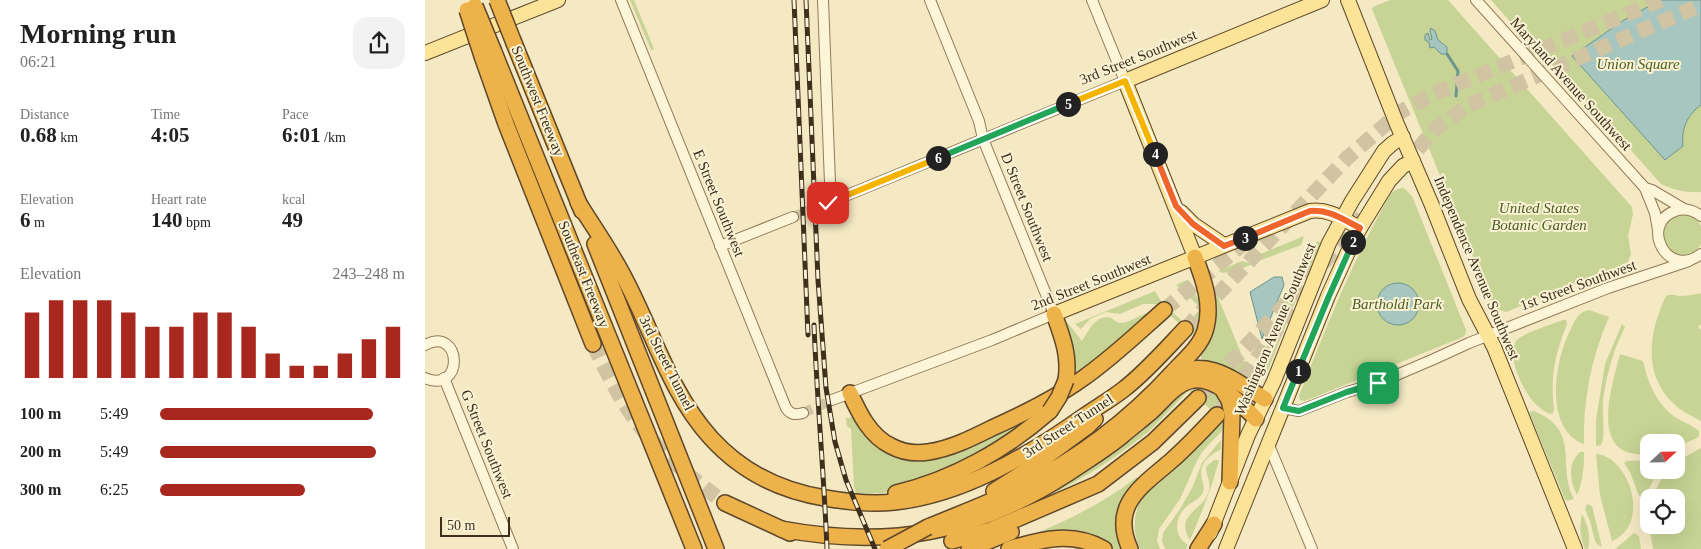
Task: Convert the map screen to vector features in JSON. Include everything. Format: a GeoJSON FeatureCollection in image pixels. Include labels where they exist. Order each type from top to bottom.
{"type":"FeatureCollection","features":[{"type":"Feature","properties":{"kind":"highway","name":"Southwest Freeway"},"geometry":{"type":"LineString","coordinates":[[497,0],[579,202]]}},
{"type":"Feature","properties":{"kind":"highway"},"geometry":{"type":"LineString","coordinates":[[470,4],[488,54],[503,116],[593,344]]}},
{"type":"Feature","properties":{"kind":"highway","name":"Southeast Freeway"},"geometry":{"type":"LineString","coordinates":[[488,54],[694,549]]}},
{"type":"Feature","properties":{"kind":"highway","name":"Southeast Freeway"},"geometry":{"type":"LineString","coordinates":[[579,202],[716,549]]}},
{"type":"Feature","properties":{"kind":"highway","name":"3rd Street Tunnel"},"geometry":{"type":"LineString","coordinates":[[579,202],[625,278],[683,399],[712,439],[737,461],[759,475],[781,486],[815,496],[862,503],[911,500],[994,472],[1051,439],[1124,389],[1185,329]]}},
{"type":"Feature","properties":{"kind":"highway"},"geometry":{"type":"LineString","coordinates":[[928,527],[1007,494],[1055,468],[1118,423],[1151,395],[1199,343],[1207,324],[1206,290],[1195,257]]}},
{"type":"Feature","properties":{"kind":"highway"},"geometry":{"type":"LineString","coordinates":[[849,393],[868,426],[884,443],[911,452],[928,452],[946,448],[1006,422],[1066,390],[1101,364],[1164,310]]}},
{"type":"Feature","properties":{"kind":"highway"},"geometry":{"type":"LineString","coordinates":[[862,503],[936,480],[973,464],[1023,432],[1050,411],[1059,397],[1066,380],[1068,365],[1065,346],[1054,314]]}},
{"type":"Feature","properties":{"kind":"highway"},"geometry":{"type":"LineString","coordinates":[[1170,375],[1193,368],[1213,370],[1228,376],[1265,399]]}},
{"type":"Feature","properties":{"kind":"highway"},"geometry":{"type":"LineString","coordinates":[[781,529],[809,538],[869,543],[913,540],[949,533],[995,514],[1049,485],[1116,441],[1182,384],[1195,380],[1201,380],[1222,388],[1255,419]]}},
{"type":"Feature","properties":{"kind":"highway"},"geometry":{"type":"LineString","coordinates":[[1222,388],[1229,400],[1232,414],[1230,482]]}},
{"type":"Feature","properties":{"kind":"highway"},"geometry":{"type":"LineString","coordinates":[[887,549],[975,502],[1032,467],[1088,426],[1124,389]]}},
{"type":"Feature","properties":{"kind":"highway"},"geometry":{"type":"LineString","coordinates":[[969,549],[996,539],[1057,510],[1098,484],[1153,442],[1198,398]]}},
{"type":"Feature","properties":{"kind":"highway"},"geometry":{"type":"LineString","coordinates":[[1130,549],[1124,533],[1124,518],[1129,502],[1137,489],[1178,455],[1217,415]]}},
{"type":"Feature","properties":{"kind":"highway"},"geometry":{"type":"LineString","coordinates":[[920,548],[991,530],[1098,484]]}},
{"type":"Feature","properties":{"kind":"highway"},"geometry":{"type":"LineString","coordinates":[[725,503],[809,542],[842,549]]}},
{"type":"Feature","properties":{"kind":"highway"},"geometry":{"type":"LineString","coordinates":[[1198,549],[1214,524]]}},
{"type":"Feature","properties":{"kind":"highway"},"geometry":{"type":"LineString","coordinates":[[1009,549],[1042,540],[1058,538],[1083,540],[1104,549]]}},
{"type":"Feature","properties":{"kind":"main road"},"geometry":{"type":"LineString","coordinates":[[425,53],[558,0]]}},
{"type":"Feature","properties":{"kind":"main road","name":"3rd Street Southwest"},"geometry":{"type":"LineString","coordinates":[[1125,81],[1322,0]]}},
{"type":"Feature","properties":{"kind":"main road","name":"Independence Avenue Southwest"},"geometry":{"type":"LineString","coordinates":[[1348,0],[1469,299],[1494,347],[1575,549]]}},
{"type":"Feature","properties":{"kind":"main road"},"geometry":{"type":"LineString","coordinates":[[1125,81],[1195,257]]}},
{"type":"Feature","properties":{"kind":"main road","name":"Washington Avenue Southwest"},"geometry":{"type":"LineString","coordinates":[[1205,549],[1255,419],[1274,381],[1329,242],[1352,200],[1384,152],[1393,143],[1403,138]]}},
{"type":"Feature","properties":{"kind":"main road"},"geometry":{"type":"LineString","coordinates":[[1226,549],[1329,296],[1360,228],[1389,181],[1403,166],[1413,161]]}},
{"type":"Feature","properties":{"kind":"main road"},"geometry":{"type":"LineString","coordinates":[[1176,206],[1193,224],[1224,246]]}},
{"type":"Feature","properties":{"kind":"main road","name":"2nd Street Southwest"},"geometry":{"type":"LineString","coordinates":[[1054,314],[1310,211],[1321,210],[1360,228]]}},
{"type":"Feature","properties":{"kind":"main road"},"geometry":{"type":"LineString","coordinates":[[1265,399],[1283,408]]}},
{"type":"Feature","properties":{"kind":"main road"},"geometry":{"type":"LineString","coordinates":[[1255,419],[1268,443]]}},
{"type":"Feature","properties":{"kind":"street","name":"E Street Southwest"},"geometry":{"type":"LineString","coordinates":[[621,0],[779,393],[789,413],[797,413]]}},
{"type":"Feature","properties":{"kind":"street","name":"3rd Street Southwest"},"geometry":{"type":"LineString","coordinates":[[823,0],[831,202],[1125,81]]}},
{"type":"Feature","properties":{"kind":"street","name":"D Street Southwest"},"geometry":{"type":"LineString","coordinates":[[930,0],[979,121],[983,139],[1054,314]]}},
{"type":"Feature","properties":{"kind":"street"},"geometry":{"type":"LineString","coordinates":[[1092,0],[1125,81]]}},
{"type":"Feature","properties":{"kind":"street","name":"Maryland Avenue Southwest"},"geometry":{"type":"LineString","coordinates":[[1476,0],[1645,188],[1655,214],[1659,244],[1665,253],[1673,259],[1689,261]]}},
{"type":"Feature","properties":{"kind":"street","name":"Maryland Avenue Southwest"},"geometry":{"type":"LineString","coordinates":[[1645,188],[1701,216]]}},
{"type":"Feature","properties":{"kind":"street"},"geometry":{"type":"LineString","coordinates":[[1658,230],[1661,222],[1667,215],[1684,209]]}},
{"type":"Feature","properties":{"kind":"street"},"geometry":{"type":"LineString","coordinates":[[720,246],[793,217]]}},
{"type":"Feature","properties":{"kind":"street","name":"1st Street Southwest"},"geometry":{"type":"LineString","coordinates":[[1283,408],[1299,411],[1347,392],[1381,382],[1452,349],[1608,288],[1689,261],[1701,254]]}},
{"type":"Feature","properties":{"kind":"street","name":"2nd Street Southwest"},"geometry":{"type":"LineString","coordinates":[[833,400],[992,340],[1054,314]]}},
{"type":"Feature","properties":{"kind":"street"},"geometry":{"type":"LineString","coordinates":[[425,378],[437,381],[445,378],[452,371],[454,365],[453,353],[445,344],[426,340]]}},
{"type":"Feature","properties":{"kind":"street","name":"G Street Southwest"},"geometry":{"type":"LineString","coordinates":[[445,378],[513,549]]}},
{"type":"Feature","properties":{"kind":"street"},"geometry":{"type":"LineString","coordinates":[[1268,443],[1312,549]]}},
{"type":"Feature","properties":{"kind":"green space"},"geometry":{"type":"Polygon","coordinates":[[[630,0],[634,0],[654,49],[651,50],[630,0]]]}},
{"type":"Feature","properties":{"kind":"green space","name":"United States Botanic Garden"},"geometry":{"type":"Polygon","coordinates":[[[1390,0],[1448,0],[1632,207],[1633,214],[1628,236],[1631,254],[1628,262],[1506,312],[1494,308],[1372,9],[1390,0]]]}},
{"type":"Feature","properties":{"kind":"green space","name":"Union Square"},"geometry":{"type":"Polygon","coordinates":[[[1491,0],[1701,0],[1701,192],[1680,191],[1661,184],[1548,57],[1529,43],[1491,0]]]}},
{"type":"Feature","properties":{"kind":"green space","name":"Bartholdi Park"},"geometry":{"type":"Polygon","coordinates":[[[1402,188],[1412,196],[1466,330],[1465,335],[1305,401],[1300,400],[1299,396],[1319,345],[1364,244],[1390,195],[1395,190],[1402,188]]]}},
{"type":"Feature","properties":{"kind":"green space"},"geometry":{"type":"Polygon","coordinates":[[[1683,215],[1697,221],[1701,228],[1702,239],[1697,249],[1683,255],[1669,249],[1663,235],[1669,221],[1683,215]]]}},
{"type":"Feature","properties":{"kind":"green space"},"geometry":{"type":"Polygon","coordinates":[[[1304,236],[1301,245],[1261,260],[1253,257],[1304,236]]]}},
{"type":"Feature","properties":{"kind":"green space"},"geometry":{"type":"Polygon","coordinates":[[[1317,241],[1321,243],[1307,274],[1304,267],[1317,241]]]}},
{"type":"Feature","properties":{"kind":"green space"},"geometry":{"type":"Polygon","coordinates":[[[1242,261],[1253,264],[1228,274],[1227,272],[1218,271],[1242,261]]]}},
{"type":"Feature","properties":{"kind":"green space"},"geometry":{"type":"Polygon","coordinates":[[[1209,275],[1254,385],[1205,363],[1201,358],[1209,275]]]}},
{"type":"Feature","properties":{"kind":"green space"},"geometry":{"type":"Polygon","coordinates":[[[1187,280],[1203,307],[1202,309],[1176,285],[1187,280]]]}},
{"type":"Feature","properties":{"kind":"green space"},"geometry":{"type":"Polygon","coordinates":[[[1155,291],[1162,303],[1189,327],[1192,324],[1190,321],[1199,310],[1204,313],[1196,338],[1164,310],[1073,381],[1065,326],[1067,322],[1082,341],[1093,324],[1101,318],[1106,317],[1122,323],[1126,322],[1152,312],[1157,304],[1143,304],[1120,314],[1106,312],[1090,319],[1081,329],[1075,324],[1155,291]]]}},
{"type":"Feature","properties":{"kind":"green space"},"geometry":{"type":"Polygon","coordinates":[[[1701,293],[1701,324],[1698,327],[1701,330],[1701,421],[1680,409],[1664,392],[1657,380],[1652,352],[1656,324],[1666,296],[1687,296],[1701,293]]]}},
{"type":"Feature","properties":{"kind":"green space"},"geometry":{"type":"Polygon","coordinates":[[[1286,296],[1297,297],[1266,375],[1262,374],[1259,366],[1286,296]]]}},
{"type":"Feature","properties":{"kind":"green space"},"geometry":{"type":"Polygon","coordinates":[[[1589,310],[1609,317],[1597,348],[1589,379],[1585,411],[1584,444],[1571,436],[1562,424],[1556,392],[1557,374],[1565,342],[1577,317],[1589,310]]]}},
{"type":"Feature","properties":{"kind":"green space"},"geometry":{"type":"Polygon","coordinates":[[[1566,320],[1567,324],[1559,345],[1553,376],[1554,410],[1550,414],[1536,404],[1528,395],[1516,370],[1513,353],[1517,340],[1526,334],[1566,320]]]}},
{"type":"Feature","properties":{"kind":"green space"},"geometry":{"type":"Polygon","coordinates":[[[1622,324],[1625,327],[1614,354],[1604,392],[1604,431],[1602,441],[1601,445],[1596,446],[1596,420],[1605,364],[1622,324]]]}},
{"type":"Feature","properties":{"kind":"green space"},"geometry":{"type":"Polygon","coordinates":[[[1620,354],[1643,361],[1650,385],[1658,399],[1675,417],[1699,431],[1699,436],[1685,443],[1685,434],[1640,434],[1640,454],[1630,453],[1617,446],[1611,434],[1608,420],[1612,386],[1620,354]]]}},
{"type":"Feature","properties":{"kind":"green space"},"geometry":{"type":"Polygon","coordinates":[[[1195,387],[1209,390],[1221,399],[1225,411],[1224,426],[1221,432],[1202,452],[1180,499],[1159,529],[1157,541],[1160,549],[1140,549],[1137,542],[1135,534],[1136,514],[1144,493],[1219,417],[1189,390],[1148,432],[1133,444],[1068,486],[1015,511],[1187,389],[1195,387]]]}},
{"type":"Feature","properties":{"kind":"green space"},"geometry":{"type":"Polygon","coordinates":[[[1534,411],[1549,419],[1558,428],[1563,439],[1569,486],[1574,499],[1566,501],[1564,497],[1529,412],[1534,411]]]}},
{"type":"Feature","properties":{"kind":"green space"},"geometry":{"type":"Polygon","coordinates":[[[1033,416],[997,444],[904,489],[882,493],[856,494],[851,429],[847,426],[846,418],[854,417],[867,435],[880,448],[895,456],[910,460],[926,460],[961,450],[1033,416]]]}},
{"type":"Feature","properties":{"kind":"green space"},"geometry":{"type":"Polygon","coordinates":[[[1221,440],[1221,449],[1209,457],[1203,464],[1201,473],[1204,488],[1202,494],[1187,506],[1178,521],[1177,526],[1180,536],[1188,545],[1186,549],[1165,549],[1162,541],[1163,533],[1192,488],[1202,463],[1221,440]]]}},
{"type":"Feature","properties":{"kind":"green space"},"geometry":{"type":"Polygon","coordinates":[[[1701,448],[1701,549],[1653,549],[1650,534],[1685,534],[1685,489],[1656,489],[1661,479],[1685,479],[1685,457],[1701,448]]]}},
{"type":"Feature","properties":{"kind":"green space"},"geometry":{"type":"Polygon","coordinates":[[[1580,452],[1584,452],[1584,463],[1577,495],[1571,479],[1571,467],[1580,452]]]}},
{"type":"Feature","properties":{"kind":"green space"},"geometry":{"type":"Polygon","coordinates":[[[1596,454],[1608,458],[1618,466],[1626,478],[1631,492],[1633,507],[1631,521],[1624,532],[1612,541],[1600,495],[1596,454]]]}},
{"type":"Feature","properties":{"kind":"green space"},"geometry":{"type":"Polygon","coordinates":[[[1214,460],[1219,460],[1206,501],[1190,540],[1185,524],[1192,512],[1207,497],[1209,481],[1206,467],[1214,460]]]}},
{"type":"Feature","properties":{"kind":"green space"},"geometry":{"type":"Polygon","coordinates":[[[1640,460],[1640,479],[1654,479],[1649,489],[1640,489],[1640,496],[1630,472],[1624,463],[1640,460]]]}},
{"type":"Feature","properties":{"kind":"green space"},"geometry":{"type":"Polygon","coordinates":[[[1137,477],[1139,480],[1126,549],[1114,549],[1107,544],[1019,540],[1080,513],[1137,477]]]}},
{"type":"Feature","properties":{"kind":"green space"},"geometry":{"type":"Polygon","coordinates":[[[1587,504],[1592,506],[1602,547],[1595,541],[1585,509],[1587,504]]]}},
{"type":"Feature","properties":{"kind":"green space"},"geometry":{"type":"Polygon","coordinates":[[[1582,514],[1588,531],[1588,549],[1585,549],[1581,536],[1582,514]]]}},
{"type":"Feature","properties":{"kind":"green space"},"geometry":{"type":"Polygon","coordinates":[[[1634,533],[1639,536],[1641,549],[1615,549],[1634,533]]]}},
{"type":"Feature","properties":{"kind":"water"},"geometry":{"type":"Polygon","coordinates":[[[1660,0],[1701,0],[1701,105],[1692,113],[1686,123],[1683,134],[1683,146],[1665,160],[1572,56],[1624,20],[1660,0]]]}},
{"type":"Feature","properties":{"kind":"water"},"geometry":{"type":"Polygon","coordinates":[[[1431,28],[1435,31],[1438,40],[1447,47],[1447,54],[1441,54],[1434,47],[1430,48],[1429,42],[1425,40],[1425,35],[1428,33],[1430,40],[1432,39],[1431,28]]]}},
{"type":"Feature","properties":{"kind":"water"},"geometry":{"type":"Polygon","coordinates":[[[1274,277],[1282,277],[1284,285],[1262,339],[1250,292],[1274,277]]]}},
{"type":"Feature","properties":{"kind":"water"},"geometry":{"type":"Polygon","coordinates":[[[1398,283],[1413,289],[1419,304],[1413,319],[1398,325],[1383,319],[1377,304],[1383,289],[1398,283]]]}},
{"type":"Feature","properties":{"kind":"waterway"},"geometry":{"type":"LineString","coordinates":[[1447,54],[1458,71],[1456,96]]}},
{"type":"Feature","properties":{"kind":"tunnel"},"geometry":{"type":"LineString","coordinates":[[1185,329],[1347,158],[1400,112],[1438,92],[1661,0]]}},
{"type":"Feature","properties":{"kind":"tunnel"},"geometry":{"type":"LineString","coordinates":[[1403,167],[1434,130],[1467,106],[1701,5]]}},
{"type":"Feature","properties":{"kind":"tunnel"},"geometry":{"type":"LineString","coordinates":[[793,217],[828,203]]}},
{"type":"Feature","properties":{"kind":"tunnel"},"geometry":{"type":"LineString","coordinates":[[1198,398],[1328,258],[1363,216]]}},
{"type":"Feature","properties":{"kind":"tunnel"},"geometry":{"type":"LineString","coordinates":[[1164,310],[1255,234]]}},
{"type":"Feature","properties":{"kind":"tunnel"},"geometry":{"type":"LineString","coordinates":[[1217,415],[1292,308]]}},
{"type":"Feature","properties":{"kind":"tunnel"},"geometry":{"type":"LineString","coordinates":[[593,344],[618,393],[640,427],[676,464],[725,503]]}},
{"type":"Feature","properties":{"kind":"tunnel"},"geometry":{"type":"LineString","coordinates":[[803,413],[832,400]]}},
{"type":"Feature","properties":{"kind":"railway"},"geometry":{"type":"LineString","coordinates":[[794,0],[808,335]]}},
{"type":"Feature","properties":{"kind":"railway"},"geometry":{"type":"LineString","coordinates":[[806,0],[818,280],[826,388],[835,442],[846,480],[875,549]]}},
{"type":"Feature","properties":{"kind":"railway"},"geometry":{"type":"LineString","coordinates":[[814,325],[827,549]]}},
{"type":"Feature","properties":{"kind":"route"},"geometry":{"type":"LineString","coordinates":[[828,203],[1125,81],[1176,206],[1193,224],[1224,246],[1310,211],[1321,210],[1329,212],[1360,228],[1329,296],[1283,408],[1299,411],[1347,392],[1378,383]]}}]}
